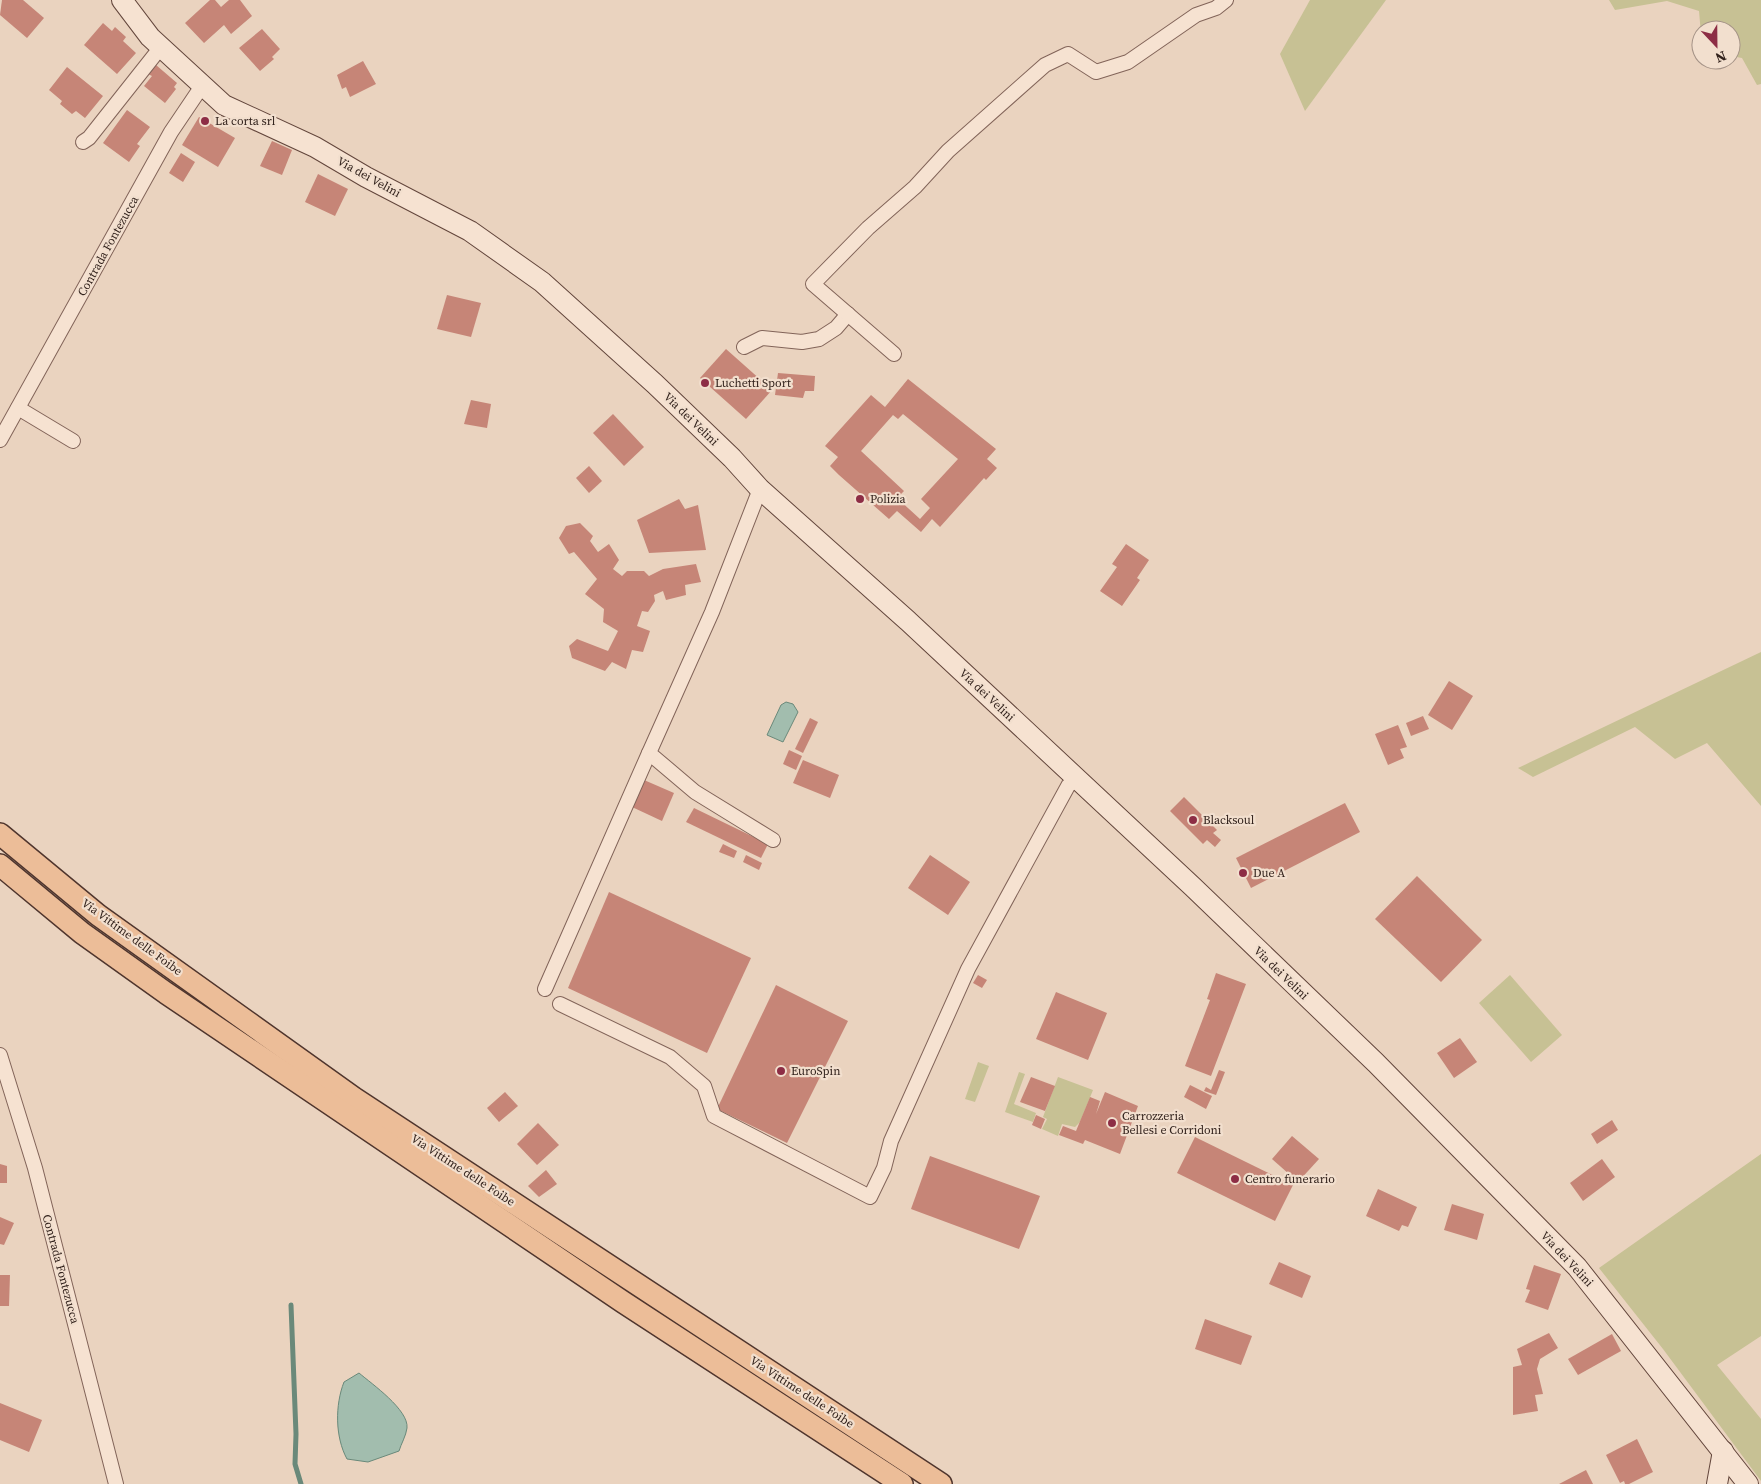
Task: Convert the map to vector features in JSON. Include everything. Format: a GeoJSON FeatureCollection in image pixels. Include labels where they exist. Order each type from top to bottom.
{"type":"FeatureCollection","features":[{"type":"Feature","properties":{"kind":"main road","name":"Via Vittime delle Foibe"},"geometry":{"type":"LineString","coordinates":[[0,834],[98,915],[354,1098],[941,1484]]}},
{"type":"Feature","properties":{"kind":"main road","name":"Via Vittime delle Foibe"},"geometry":{"type":"LineString","coordinates":[[0,866],[82,932],[166,993],[598,1286],[902,1484]]}},
{"type":"Feature","properties":{"kind":"street","name":"Via dei Velini"},"geometry":{"type":"LineString","coordinates":[[122,0],[150,37],[224,105],[315,147],[366,177],[470,231],[542,282],[655,384],[732,458],[760,489],[838,556],[1076,778],[1376,1063],[1577,1267],[1748,1484]]}},
{"type":"Feature","properties":{"kind":"street"},"geometry":{"type":"LineString","coordinates":[[894,354],[813,284],[868,228],[915,187],[948,151],[1045,65],[1068,54],[1096,72],[1128,62],[1196,15],[1216,8],[1226,0]]}},
{"type":"Feature","properties":{"kind":"street"},"geometry":{"type":"LineString","coordinates":[[83,142],[89,138],[161,47]]}},
{"type":"Feature","properties":{"kind":"street","name":"Contrada Fontezucca"},"geometry":{"type":"LineString","coordinates":[[0,440],[171,132],[202,86]]}},
{"type":"Feature","properties":{"kind":"street"},"geometry":{"type":"LineString","coordinates":[[744,347],[762,338],[802,342],[819,339],[836,328],[848,314]]}},
{"type":"Feature","properties":{"kind":"street"},"geometry":{"type":"LineString","coordinates":[[18,408],[73,441]]}},
{"type":"Feature","properties":{"kind":"street"},"geometry":{"type":"LineString","coordinates":[[544,989],[712,612],[760,489]]}},
{"type":"Feature","properties":{"kind":"street"},"geometry":{"type":"LineString","coordinates":[[649,753],[696,792],[773,840]]}},
{"type":"Feature","properties":{"kind":"street"},"geometry":{"type":"LineString","coordinates":[[560,1004],[670,1057],[704,1086],[714,1116],[870,1197],[884,1168],[892,1141],[968,969],[1068,786],[1076,778]]}},
{"type":"Feature","properties":{"kind":"street","name":"Contrada Fontezucca"},"geometry":{"type":"LineString","coordinates":[[0,1055],[35,1168],[116,1484]]}},
{"type":"Feature","properties":{"kind":"street"},"geometry":{"type":"LineString","coordinates":[[1717,1484],[1723,1451]]}},
{"type":"Feature","properties":{"kind":"shaded area"},"geometry":{"type":"Polygon","coordinates":[[[1310,0],[1386,0],[1305,111],[1280,54],[1310,0]]]}},
{"type":"Feature","properties":{"kind":"shaded area"},"geometry":{"type":"Polygon","coordinates":[[[1609,0],[1761,0],[1761,84],[1757,85],[1741,58],[1741,20],[1700,20],[1699,11],[1667,1],[1615,10],[1609,0]]]}},
{"type":"Feature","properties":{"kind":"shaded area"},"geometry":{"type":"Polygon","coordinates":[[[1761,652],[1761,806],[1707,743],[1675,759],[1635,727],[1533,777],[1518,768],[1761,652]]]}},
{"type":"Feature","properties":{"kind":"shaded area"},"geometry":{"type":"Polygon","coordinates":[[[786,702],[793,704],[798,712],[783,742],[767,735],[781,705],[786,702]]]}},
{"type":"Feature","properties":{"kind":"shaded area"},"geometry":{"type":"Polygon","coordinates":[[[1510,975],[1562,1035],[1531,1062],[1479,1003],[1510,975]]]}},
{"type":"Feature","properties":{"kind":"shaded area"},"geometry":{"type":"Polygon","coordinates":[[[978,1062],[989,1066],[975,1102],[965,1099],[978,1062]]]}},
{"type":"Feature","properties":{"kind":"shaded area"},"geometry":{"type":"Polygon","coordinates":[[[1019,1072],[1025,1074],[1014,1104],[1036,1113],[1033,1122],[1005,1112],[1019,1072]]]}},
{"type":"Feature","properties":{"kind":"shaded area"},"geometry":{"type":"Polygon","coordinates":[[[1058,1077],[1093,1090],[1080,1122],[1075,1127],[1062,1124],[1058,1136],[1042,1129],[1047,1119],[1043,1117],[1058,1077]]]}},
{"type":"Feature","properties":{"kind":"shaded area"},"geometry":{"type":"Polygon","coordinates":[[[1761,1154],[1761,1336],[1717,1365],[1761,1419],[1761,1481],[1663,1349],[1599,1268],[1761,1154]]]}},
{"type":"Feature","properties":{"kind":"shaded area"},"geometry":{"type":"Polygon","coordinates":[[[359,1373],[396,1406],[406,1421],[407,1428],[399,1451],[368,1462],[347,1459],[338,1431],[339,1401],[344,1382],[359,1373]]]}},
{"type":"Feature","properties":{"kind":"building"},"geometry":{"type":"Polygon","coordinates":[[[2,0],[23,0],[44,18],[27,38],[0,15],[2,0]]]}},
{"type":"Feature","properties":{"kind":"building"},"geometry":{"type":"Polygon","coordinates":[[[210,0],[215,0],[221,7],[229,0],[240,0],[252,16],[231,34],[224,25],[204,43],[185,23],[210,0]]]}},
{"type":"Feature","properties":{"kind":"building"},"geometry":{"type":"Polygon","coordinates":[[[103,23],[112,31],[115,27],[126,37],[123,41],[136,53],[117,74],[84,45],[103,23]]]}},
{"type":"Feature","properties":{"kind":"building"},"geometry":{"type":"Polygon","coordinates":[[[262,29],[280,49],[272,57],[274,59],[260,71],[239,48],[262,29]]]}},
{"type":"Feature","properties":{"kind":"building"},"geometry":{"type":"Polygon","coordinates":[[[363,61],[376,84],[350,97],[346,87],[342,89],[337,75],[363,61]]]}},
{"type":"Feature","properties":{"kind":"building"},"geometry":{"type":"Polygon","coordinates":[[[156,65],[177,83],[174,87],[176,89],[165,103],[144,86],[152,76],[148,74],[156,65]]]}},
{"type":"Feature","properties":{"kind":"building"},"geometry":{"type":"Polygon","coordinates":[[[67,67],[103,96],[85,118],[76,111],[72,114],[60,104],[62,101],[49,90],[67,67]]]}},
{"type":"Feature","properties":{"kind":"building"},"geometry":{"type":"Polygon","coordinates":[[[127,110],[150,127],[137,144],[140,146],[129,162],[103,143],[127,110]]]}},
{"type":"Feature","properties":{"kind":"building"},"geometry":{"type":"Polygon","coordinates":[[[199,117],[235,138],[218,167],[182,145],[199,117]]]}},
{"type":"Feature","properties":{"kind":"building"},"geometry":{"type":"Polygon","coordinates":[[[272,141],[292,150],[282,175],[260,166],[272,141]]]}},
{"type":"Feature","properties":{"kind":"building"},"geometry":{"type":"Polygon","coordinates":[[[181,153],[195,162],[183,182],[169,173],[181,153]]]}},
{"type":"Feature","properties":{"kind":"building"},"geometry":{"type":"Polygon","coordinates":[[[318,174],[348,189],[335,216],[305,202],[318,174]]]}},
{"type":"Feature","properties":{"kind":"building"},"geometry":{"type":"Polygon","coordinates":[[[447,295],[481,303],[471,337],[437,329],[447,295]]]}},
{"type":"Feature","properties":{"kind":"building"},"geometry":{"type":"Polygon","coordinates":[[[726,349],[772,390],[746,419],[700,378],[726,349]]]}},
{"type":"Feature","properties":{"kind":"building"},"geometry":{"type":"Polygon","coordinates":[[[778,373],[815,376],[814,391],[805,391],[803,398],[775,395],[778,373]]]}},
{"type":"Feature","properties":{"kind":"building"},"geometry":{"type":"Polygon","coordinates":[[[908,379],[996,449],[987,459],[997,468],[986,480],[984,478],[940,527],[932,519],[921,532],[897,511],[889,519],[830,466],[838,457],[825,446],[871,395],[885,407],[908,379]],[[903,414],[898,419],[893,415],[861,451],[904,491],[897,498],[920,519],[930,508],[921,499],[958,459],[903,414]]]}},
{"type":"Feature","properties":{"kind":"building"},"geometry":{"type":"Polygon","coordinates":[[[471,400],[491,404],[487,428],[464,424],[471,400]]]}},
{"type":"Feature","properties":{"kind":"building"},"geometry":{"type":"Polygon","coordinates":[[[613,414],[644,447],[624,466],[593,433],[613,414]]]}},
{"type":"Feature","properties":{"kind":"building"},"geometry":{"type":"Polygon","coordinates":[[[589,466],[602,481],[589,493],[576,478],[589,466]]]}},
{"type":"Feature","properties":{"kind":"building"},"geometry":{"type":"Polygon","coordinates":[[[679,499],[685,509],[698,505],[706,550],[649,553],[637,520],[679,499]]]}},
{"type":"Feature","properties":{"kind":"building"},"geometry":{"type":"Polygon","coordinates":[[[580,523],[593,536],[590,541],[598,552],[609,544],[619,560],[613,569],[622,576],[627,571],[644,571],[649,576],[663,569],[696,564],[701,582],[685,585],[686,595],[666,600],[663,591],[654,595],[655,601],[648,612],[642,611],[637,626],[650,631],[643,652],[632,650],[626,669],[612,662],[605,671],[572,658],[569,646],[577,639],[608,651],[618,631],[603,622],[604,609],[585,594],[597,579],[574,552],[569,554],[559,538],[566,526],[580,523]]]}},
{"type":"Feature","properties":{"kind":"building"},"geometry":{"type":"Polygon","coordinates":[[[1126,544],[1149,560],[1137,578],[1140,580],[1122,606],[1100,591],[1117,567],[1112,564],[1126,544]]]}},
{"type":"Feature","properties":{"kind":"building"},"geometry":{"type":"Polygon","coordinates":[[[1449,681],[1473,696],[1452,730],[1428,715],[1449,681]]]}},
{"type":"Feature","properties":{"kind":"building"},"geometry":{"type":"Polygon","coordinates":[[[1423,716],[1429,729],[1411,736],[1406,723],[1423,716]]]}},
{"type":"Feature","properties":{"kind":"building"},"geometry":{"type":"Polygon","coordinates":[[[810,718],[818,722],[803,753],[795,749],[810,718]]]}},
{"type":"Feature","properties":{"kind":"building"},"geometry":{"type":"Polygon","coordinates":[[[1398,725],[1407,747],[1400,749],[1404,758],[1388,765],[1375,734],[1398,725]]]}},
{"type":"Feature","properties":{"kind":"building"},"geometry":{"type":"Polygon","coordinates":[[[789,750],[802,756],[796,770],[783,764],[789,750]]]}},
{"type":"Feature","properties":{"kind":"building"},"geometry":{"type":"Polygon","coordinates":[[[803,760],[839,775],[830,798],[793,783],[803,760]]]}},
{"type":"Feature","properties":{"kind":"building"},"geometry":{"type":"Polygon","coordinates":[[[644,780],[674,793],[662,821],[632,807],[644,780]]]}},
{"type":"Feature","properties":{"kind":"building","name":"Blacksoul"},"geometry":{"type":"Polygon","coordinates":[[[1184,797],[1217,830],[1213,833],[1221,840],[1215,847],[1207,840],[1203,844],[1170,811],[1184,797]]]}},
{"type":"Feature","properties":{"kind":"building"},"geometry":{"type":"Polygon","coordinates":[[[1345,803],[1360,832],[1251,888],[1236,858],[1345,803]]]}},
{"type":"Feature","properties":{"kind":"building"},"geometry":{"type":"Polygon","coordinates":[[[694,808],[768,844],[761,858],[686,822],[694,808]]]}},
{"type":"Feature","properties":{"kind":"building"},"geometry":{"type":"Polygon","coordinates":[[[723,844],[737,851],[734,858],[719,852],[723,844]]]}},
{"type":"Feature","properties":{"kind":"building"},"geometry":{"type":"Polygon","coordinates":[[[746,855],[762,863],[759,870],[743,862],[746,855]]]}},
{"type":"Feature","properties":{"kind":"building"},"geometry":{"type":"Polygon","coordinates":[[[930,855],[970,882],[948,915],[908,888],[930,855]]]}},
{"type":"Feature","properties":{"kind":"building"},"geometry":{"type":"Polygon","coordinates":[[[1417,876],[1482,940],[1441,982],[1375,919],[1417,876]]]}},
{"type":"Feature","properties":{"kind":"building"},"geometry":{"type":"Polygon","coordinates":[[[609,892],[751,958],[707,1053],[568,988],[609,892]]]}},
{"type":"Feature","properties":{"kind":"building"},"geometry":{"type":"Polygon","coordinates":[[[1216,973],[1246,984],[1211,1076],[1185,1066],[1210,1000],[1207,999],[1216,973]]]}},
{"type":"Feature","properties":{"kind":"building"},"geometry":{"type":"Polygon","coordinates":[[[978,975],[987,980],[982,988],[973,983],[978,975]]]}},
{"type":"Feature","properties":{"kind":"building"},"geometry":{"type":"Polygon","coordinates":[[[776,985],[848,1021],[787,1143],[717,1109],[776,985]]]}},
{"type":"Feature","properties":{"kind":"building"},"geometry":{"type":"Polygon","coordinates":[[[1056,992],[1107,1013],[1088,1060],[1036,1039],[1056,992]]]}},
{"type":"Feature","properties":{"kind":"building"},"geometry":{"type":"Polygon","coordinates":[[[1460,1038],[1477,1062],[1454,1078],[1437,1053],[1460,1038]]]}},
{"type":"Feature","properties":{"kind":"building"},"geometry":{"type":"Polygon","coordinates":[[[1219,1070],[1225,1072],[1216,1095],[1204,1091],[1206,1087],[1211,1090],[1219,1070]]]}},
{"type":"Feature","properties":{"kind":"building"},"geometry":{"type":"Polygon","coordinates":[[[1031,1077],[1055,1086],[1045,1111],[1020,1102],[1031,1077]]]}},
{"type":"Feature","properties":{"kind":"building"},"geometry":{"type":"Polygon","coordinates":[[[1190,1085],[1212,1096],[1206,1109],[1184,1097],[1190,1085]]]}},
{"type":"Feature","properties":{"kind":"building"},"geometry":{"type":"Polygon","coordinates":[[[505,1092],[518,1106],[499,1122],[487,1108],[505,1092]]]}},
{"type":"Feature","properties":{"kind":"building","name":"Carrozzeria Bellesi e Corridoni"},"geometry":{"type":"Polygon","coordinates":[[[1105,1092],[1138,1106],[1120,1154],[1085,1140],[1083,1144],[1059,1135],[1063,1126],[1076,1131],[1090,1097],[1100,1101],[1096,1114],[1105,1092]]]}},
{"type":"Feature","properties":{"kind":"building"},"geometry":{"type":"Polygon","coordinates":[[[1036,1115],[1045,1119],[1041,1129],[1032,1125],[1036,1115]]]}},
{"type":"Feature","properties":{"kind":"building"},"geometry":{"type":"Polygon","coordinates":[[[1612,1120],[1618,1130],[1597,1144],[1591,1134],[1612,1120]]]}},
{"type":"Feature","properties":{"kind":"building"},"geometry":{"type":"Polygon","coordinates":[[[538,1123],[559,1145],[537,1165],[517,1144],[538,1123]]]}},
{"type":"Feature","properties":{"kind":"building"},"geometry":{"type":"Polygon","coordinates":[[[1292,1136],[1319,1159],[1298,1182],[1272,1159],[1292,1136]]]}},
{"type":"Feature","properties":{"kind":"building","name":"Centro funerario"},"geometry":{"type":"Polygon","coordinates":[[[1195,1137],[1293,1185],[1275,1221],[1177,1173],[1195,1137]]]}},
{"type":"Feature","properties":{"kind":"building"},"geometry":{"type":"Polygon","coordinates":[[[930,1156],[1040,1196],[1019,1249],[911,1209],[930,1156]]]}},
{"type":"Feature","properties":{"kind":"building"},"geometry":{"type":"Polygon","coordinates":[[[1602,1159],[1615,1177],[1583,1201],[1570,1183],[1602,1159]]]}},
{"type":"Feature","properties":{"kind":"building"},"geometry":{"type":"Polygon","coordinates":[[[0,1164],[7,1166],[7,1183],[0,1183],[0,1164]]]}},
{"type":"Feature","properties":{"kind":"building"},"geometry":{"type":"Polygon","coordinates":[[[546,1170],[557,1184],[539,1197],[528,1186],[546,1170]]]}},
{"type":"Feature","properties":{"kind":"building"},"geometry":{"type":"Polygon","coordinates":[[[1378,1189],[1417,1207],[1408,1227],[1402,1225],[1399,1231],[1366,1216],[1378,1189]]]}},
{"type":"Feature","properties":{"kind":"building"},"geometry":{"type":"Polygon","coordinates":[[[1452,1204],[1484,1214],[1477,1240],[1444,1230],[1452,1204]]]}},
{"type":"Feature","properties":{"kind":"building"},"geometry":{"type":"Polygon","coordinates":[[[0,1217],[14,1223],[4,1245],[0,1244],[0,1217]]]}},
{"type":"Feature","properties":{"kind":"building"},"geometry":{"type":"Polygon","coordinates":[[[1279,1262],[1311,1276],[1302,1298],[1269,1284],[1279,1262]]]}},
{"type":"Feature","properties":{"kind":"building"},"geometry":{"type":"Polygon","coordinates":[[[1534,1265],[1561,1274],[1548,1310],[1525,1302],[1530,1290],[1526,1289],[1534,1265]]]}},
{"type":"Feature","properties":{"kind":"building"},"geometry":{"type":"Polygon","coordinates":[[[0,1275],[10,1275],[9,1306],[0,1306],[0,1275]]]}},
{"type":"Feature","properties":{"kind":"building"},"geometry":{"type":"Polygon","coordinates":[[[1205,1319],[1252,1336],[1241,1365],[1195,1349],[1205,1319]]]}},
{"type":"Feature","properties":{"kind":"building"},"geometry":{"type":"Polygon","coordinates":[[[1549,1333],[1558,1348],[1540,1359],[1537,1369],[1543,1394],[1535,1395],[1538,1411],[1513,1415],[1513,1367],[1522,1365],[1517,1349],[1549,1333]]]}},
{"type":"Feature","properties":{"kind":"building"},"geometry":{"type":"Polygon","coordinates":[[[1612,1334],[1621,1351],[1578,1375],[1568,1359],[1612,1334]]]}},
{"type":"Feature","properties":{"kind":"building"},"geometry":{"type":"Polygon","coordinates":[[[0,1403],[42,1420],[29,1452],[0,1440],[0,1403]]]}},
{"type":"Feature","properties":{"kind":"building"},"geometry":{"type":"Polygon","coordinates":[[[1637,1439],[1653,1472],[1629,1484],[1625,1484],[1624,1481],[1620,1483],[1606,1455],[1637,1439]]]}},
{"type":"Feature","properties":{"kind":"building"},"geometry":{"type":"Polygon","coordinates":[[[1586,1470],[1593,1484],[1559,1484],[1586,1470]]]}},
{"type":"Feature","properties":{"kind":"waterway"},"geometry":{"type":"LineString","coordinates":[[291,1305],[296,1434],[295,1464],[301,1484]]}},
{"type":"Feature","properties":{"kind":"place","name":"La corta srl"},"geometry":{"type":"Point","coordinates":[205,121]}},
{"type":"Feature","properties":{"kind":"place","name":"Luchetti Sport"},"geometry":{"type":"Point","coordinates":[705,383]}},
{"type":"Feature","properties":{"kind":"place","name":"Polizia"},"geometry":{"type":"Point","coordinates":[860,499]}},
{"type":"Feature","properties":{"kind":"place","name":"Blacksoul"},"geometry":{"type":"Point","coordinates":[1193,820]}},
{"type":"Feature","properties":{"kind":"place","name":"Due A"},"geometry":{"type":"Point","coordinates":[1243,873]}},
{"type":"Feature","properties":{"kind":"place","name":"EuroSpin"},"geometry":{"type":"Point","coordinates":[781,1071]}},
{"type":"Feature","properties":{"kind":"place","name":"Carrozzeria Bellesi e Corridoni"},"geometry":{"type":"Point","coordinates":[1112,1123]}},
{"type":"Feature","properties":{"kind":"place","name":"Centro funerario"},"geometry":{"type":"Point","coordinates":[1235,1179]}}]}
